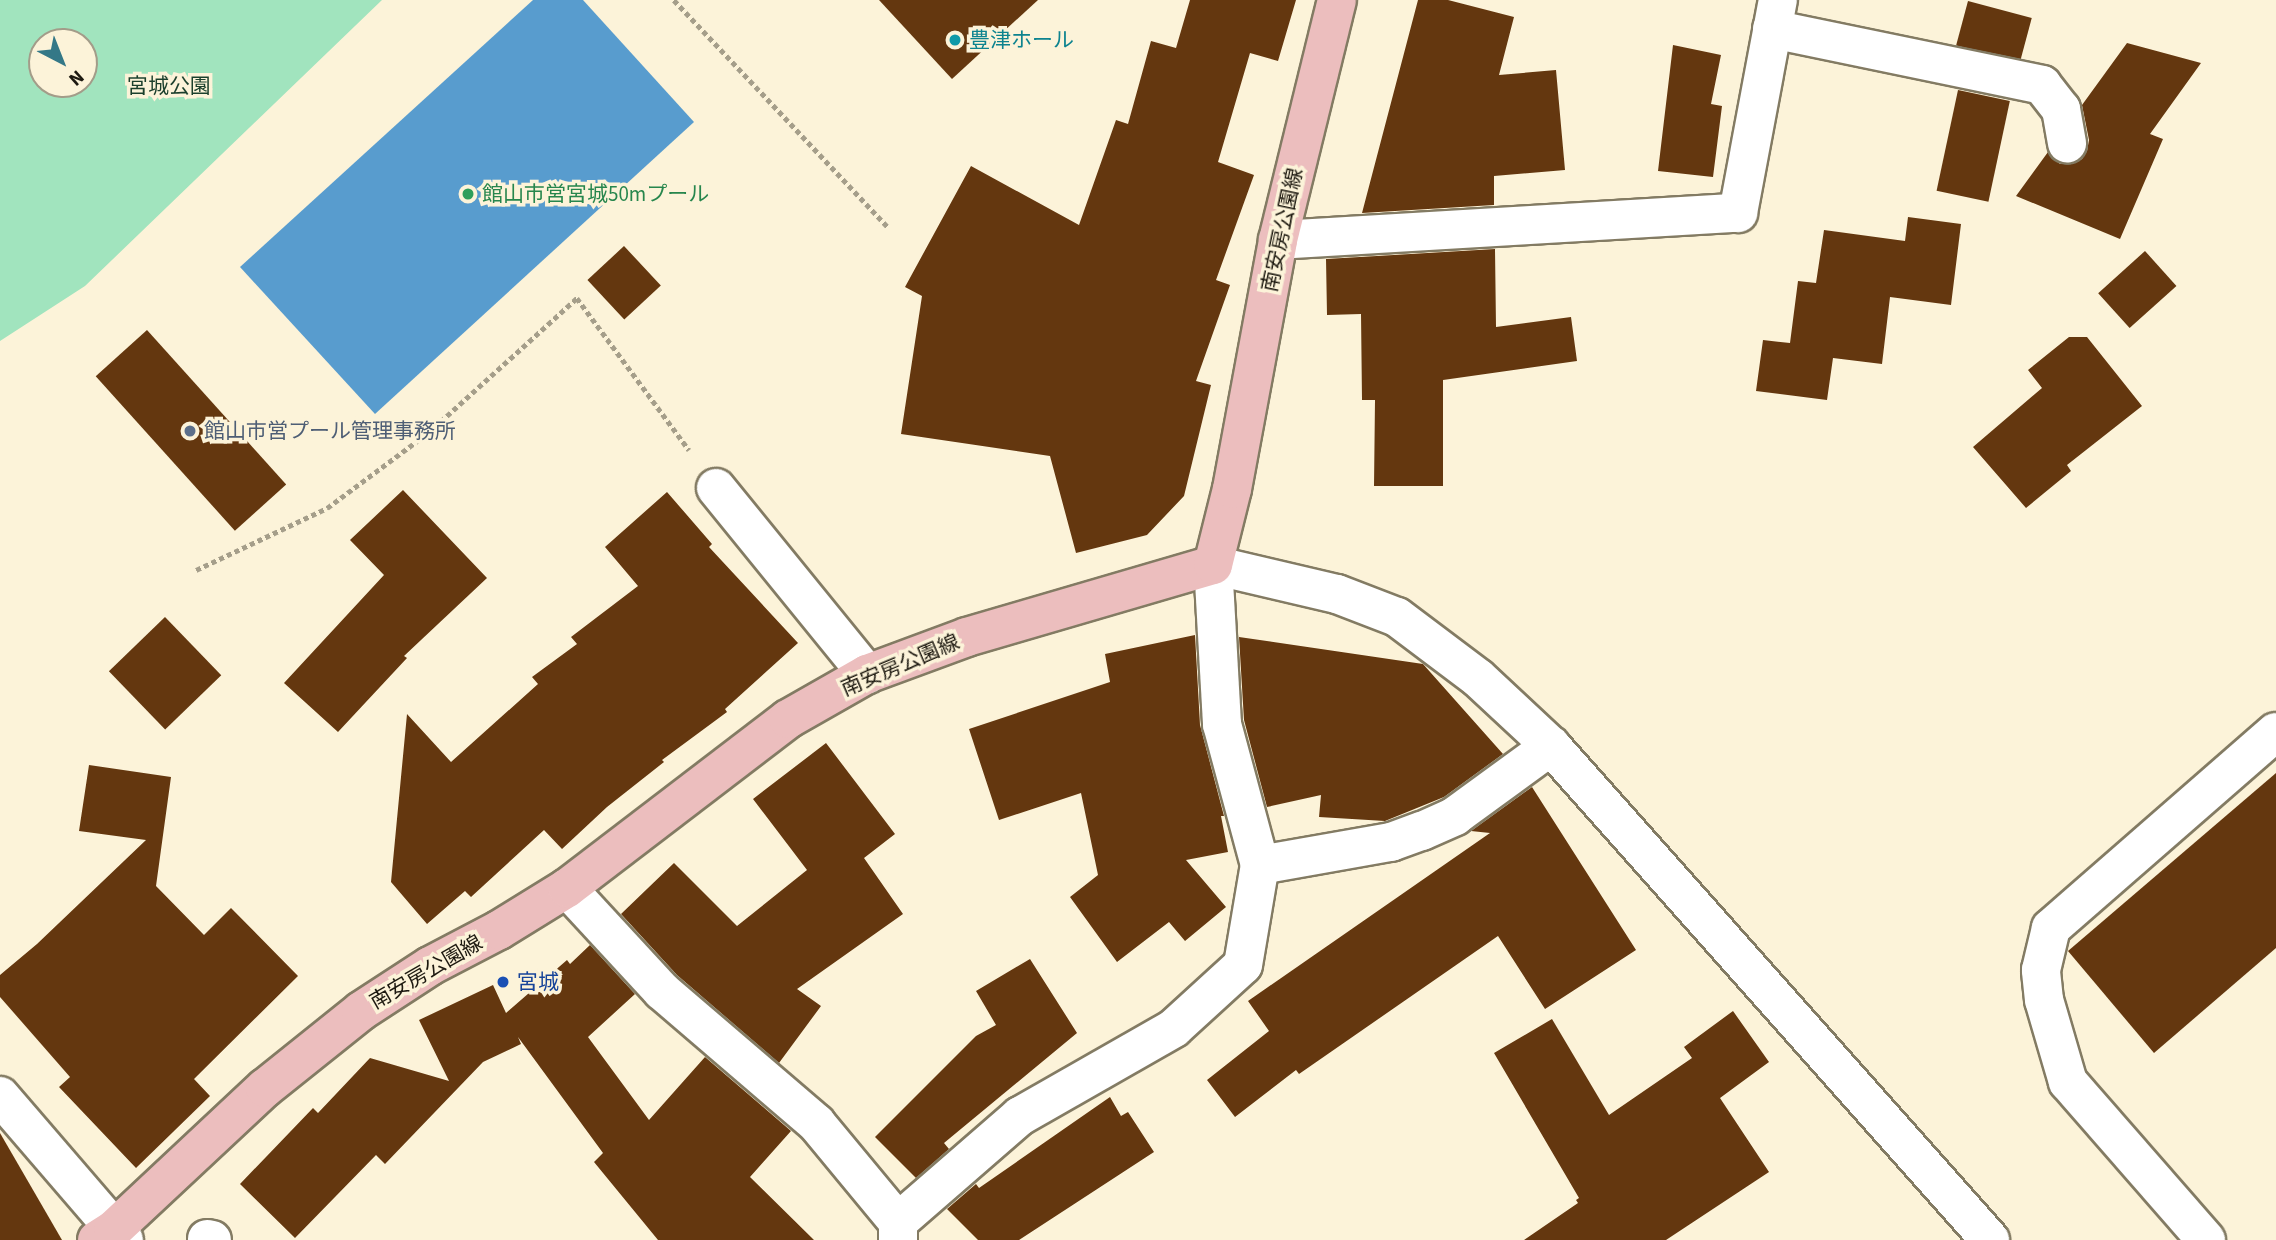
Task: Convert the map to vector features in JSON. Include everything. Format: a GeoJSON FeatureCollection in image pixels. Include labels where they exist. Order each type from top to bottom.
{"type":"FeatureCollection","features":[{"type":"Feature","properties":{"kind":"main road","name":"南安房公園線"},"geometry":{"type":"LineString","coordinates":[[111,1237],[265,1088],[350,1018],[430,966],[499,930],[567,888],[788,719],[867,674],[967,637],[1213,565],[1232,489],[1278,240],[1337,0]]}},
{"type":"Feature","properties":{"kind":"street"},"geometry":{"type":"LineString","coordinates":[[1278,240],[1738,213],[1775,15],[2042,85],[2061,109],[2067,143]]}},
{"type":"Feature","properties":{"kind":"street"},"geometry":{"type":"LineString","coordinates":[[716,488],[867,674]]}},
{"type":"Feature","properties":{"kind":"street"},"geometry":{"type":"LineString","coordinates":[[567,888],[662,990],[816,1123],[898,1231],[1020,1116],[1174,1028],[1243,965],[1260,865],[1222,724],[1213,565],[1337,594],[1397,617],[1478,678],[1551,746],[1990,1240]]}},
{"type":"Feature","properties":{"kind":"street"},"geometry":{"type":"LineString","coordinates":[[2206,1240],[2068,1082],[2044,1000],[2041,970],[2051,928],[2276,732]]}},
{"type":"Feature","properties":{"kind":"street"},"geometry":{"type":"LineString","coordinates":[[1260,865],[1391,842],[1422,831],[1455,816],[1551,746]]}},
{"type":"Feature","properties":{"kind":"street"},"geometry":{"type":"LineString","coordinates":[[0,1096],[111,1237]]}},
{"type":"Feature","properties":{"kind":"path"},"geometry":{"type":"LineString","coordinates":[[674,0],[888,228]]}},
{"type":"Feature","properties":{"kind":"path"},"geometry":{"type":"LineString","coordinates":[[196,570],[327,508],[428,433],[577,298],[716,488]]}},
{"type":"Feature","properties":{"kind":"green space","name":"宮城公園"},"geometry":{"type":"Polygon","coordinates":[[[0,0],[382,0],[85,286],[0,341],[0,0]]]}},
{"type":"Feature","properties":{"kind":"water","name":"館山市営宮城50mプール"},"geometry":{"type":"Polygon","coordinates":[[[533,0],[583,0],[694,122],[375,414],[240,267],[533,0]]]}},
{"type":"Feature","properties":{"kind":"building","name":"豊津ホール"},"geometry":{"type":"Polygon","coordinates":[[[879,0],[1038,0],[952,79],[879,0]]]}},
{"type":"Feature","properties":{"kind":"building"},"geometry":{"type":"Polygon","coordinates":[[[1190,0],[1296,0],[1278,61],[1250,53],[1218,162],[1254,175],[1216,280],[1230,285],[1196,381],[1211,385],[1184,496],[1147,535],[1076,553],[1050,456],[901,434],[922,296],[905,287],[971,166],[1079,225],[1116,120],[1128,124],[1151,41],[1176,48],[1190,0]]]}},
{"type":"Feature","properties":{"kind":"building"},"geometry":{"type":"Polygon","coordinates":[[[1418,0],[1448,0],[1514,17],[1499,75],[1556,70],[1565,170],[1494,176],[1494,205],[1362,213],[1418,0]]]}},
{"type":"Feature","properties":{"kind":"building"},"geometry":{"type":"Polygon","coordinates":[[[1968,1],[2032,18],[2020,63],[1956,45],[1968,1]]]}},
{"type":"Feature","properties":{"kind":"building"},"geometry":{"type":"Polygon","coordinates":[[[2127,43],[2201,63],[2150,134],[2163,139],[2120,239],[2016,196],[2048,152],[2060,164],[2071,164],[2082,159],[2089,140],[2082,105],[2127,43]]]}},
{"type":"Feature","properties":{"kind":"building"},"geometry":{"type":"Polygon","coordinates":[[[1673,45],[1721,55],[1711,104],[1722,106],[1713,177],[1658,171],[1673,45]]]}},
{"type":"Feature","properties":{"kind":"building"},"geometry":{"type":"Polygon","coordinates":[[[1958,90],[2010,101],[1988,202],[1937,191],[1958,90]]]}},
{"type":"Feature","properties":{"kind":"building"},"geometry":{"type":"Polygon","coordinates":[[[1908,217],[1961,224],[1951,305],[1890,297],[1882,364],[1833,358],[1827,400],[1756,391],[1763,340],[1790,343],[1798,281],[1816,283],[1824,230],[1905,241],[1908,217]]]}},
{"type":"Feature","properties":{"kind":"building"},"geometry":{"type":"Polygon","coordinates":[[[624,246],[661,285],[624,320],[587,280],[624,246]]]}},
{"type":"Feature","properties":{"kind":"building"},"geometry":{"type":"Polygon","coordinates":[[[1495,249],[1496,327],[1571,317],[1577,361],[1443,380],[1443,486],[1374,486],[1375,400],[1362,400],[1361,314],[1327,315],[1326,259],[1495,249]]]}},
{"type":"Feature","properties":{"kind":"building"},"geometry":{"type":"Polygon","coordinates":[[[2145,251],[2176,286],[2130,328],[2098,293],[2145,251]]]}},
{"type":"Feature","properties":{"kind":"building","name":"館山市営プール管理事務所"},"geometry":{"type":"Polygon","coordinates":[[[147,330],[286,485],[235,531],[96,376],[147,330]]]}},
{"type":"Feature","properties":{"kind":"building"},"geometry":{"type":"Polygon","coordinates":[[[2069,337],[2087,337],[2142,406],[2067,465],[2071,471],[2026,508],[1973,447],[2042,388],[2028,370],[2069,337]]]}},
{"type":"Feature","properties":{"kind":"building"},"geometry":{"type":"Polygon","coordinates":[[[403,490],[487,578],[404,656],[407,658],[338,732],[284,683],[384,575],[350,540],[403,490]]]}},
{"type":"Feature","properties":{"kind":"building"},"geometry":{"type":"Polygon","coordinates":[[[667,492],[712,544],[709,547],[798,643],[725,709],[727,712],[662,760],[664,762],[607,807],[562,849],[544,830],[471,897],[465,891],[427,924],[391,882],[407,714],[451,762],[538,684],[532,677],[577,644],[571,637],[638,586],[605,547],[667,492]]]}},
{"type":"Feature","properties":{"kind":"building"},"geometry":{"type":"Polygon","coordinates":[[[165,617],[221,675],[165,729],[109,671],[165,617]]]}},
{"type":"Feature","properties":{"kind":"building"},"geometry":{"type":"Polygon","coordinates":[[[1195,635],[1200,725],[1224,816],[1221,816],[1228,852],[1186,860],[1226,907],[1185,941],[1169,922],[1117,962],[1070,897],[1098,875],[1081,793],[999,820],[969,729],[1110,682],[1105,654],[1195,635]]]}},
{"type":"Feature","properties":{"kind":"building"},"geometry":{"type":"Polygon","coordinates":[[[1239,637],[1423,664],[1503,754],[1444,797],[1385,821],[1319,817],[1321,795],[1267,807],[1244,720],[1239,637]]]}},
{"type":"Feature","properties":{"kind":"building"},"geometry":{"type":"Polygon","coordinates":[[[826,743],[895,834],[864,858],[903,914],[797,989],[821,1006],[779,1063],[677,975],[621,914],[674,863],[737,926],[807,870],[753,799],[826,743]]]}},
{"type":"Feature","properties":{"kind":"building"},"geometry":{"type":"Polygon","coordinates":[[[89,765],[171,777],[156,886],[204,935],[231,908],[298,976],[194,1079],[210,1096],[136,1168],[59,1087],[70,1077],[0,997],[0,975],[37,944],[146,840],[79,831],[89,765]]]}},
{"type":"Feature","properties":{"kind":"building"},"geometry":{"type":"Polygon","coordinates":[[[2276,773],[2276,948],[2154,1053],[2068,951],[2276,773]]]}},
{"type":"Feature","properties":{"kind":"building"},"geometry":{"type":"Polygon","coordinates":[[[1532,787],[1636,950],[1545,1009],[1498,936],[1299,1074],[1296,1070],[1235,1117],[1207,1080],[1269,1031],[1248,1001],[1490,833],[1471,831],[1532,787]]]}},
{"type":"Feature","properties":{"kind":"building"},"geometry":{"type":"Polygon","coordinates":[[[590,945],[635,994],[588,1037],[649,1120],[705,1057],[791,1131],[750,1177],[814,1240],[658,1240],[594,1162],[603,1153],[518,1037],[521,1044],[483,1062],[385,1164],[376,1155],[295,1238],[240,1184],[313,1108],[318,1113],[370,1058],[449,1081],[419,1020],[493,985],[506,1013],[567,960],[570,964],[590,945]]]}},
{"type":"Feature","properties":{"kind":"building"},"geometry":{"type":"Polygon","coordinates":[[[1030,959],[1077,1033],[944,1143],[949,1149],[916,1178],[875,1137],[976,1036],[996,1025],[976,991],[1030,959]]]}},
{"type":"Feature","properties":{"kind":"building"},"geometry":{"type":"Polygon","coordinates":[[[1733,1011],[1769,1062],[1720,1098],[1769,1172],[1666,1240],[1524,1240],[1578,1203],[1576,1200],[1579,1198],[1494,1053],[1552,1019],[1609,1115],[1692,1058],[1684,1047],[1733,1011]]]}},
{"type":"Feature","properties":{"kind":"building"},"geometry":{"type":"Polygon","coordinates":[[[1110,1097],[1121,1116],[1128,1112],[1154,1152],[1019,1240],[978,1240],[947,1209],[976,1184],[979,1188],[1110,1097]]]}},
{"type":"Feature","properties":{"kind":"building"},"geometry":{"type":"Polygon","coordinates":[[[0,1133],[62,1240],[0,1240],[0,1133]]]}},
{"type":"Feature","properties":{"kind":"place","name":"豊津ホール"},"geometry":{"type":"Point","coordinates":[955,40]}},
{"type":"Feature","properties":{"kind":"place","name":"館山市営宮城50mプール"},"geometry":{"type":"Point","coordinates":[468,194]}},
{"type":"Feature","properties":{"kind":"place","name":"館山市営プール管理事務所"},"geometry":{"type":"Point","coordinates":[190,431]}},
{"type":"Feature","properties":{"kind":"place","name":"宮城"},"geometry":{"type":"Point","coordinates":[503,982]}}]}
